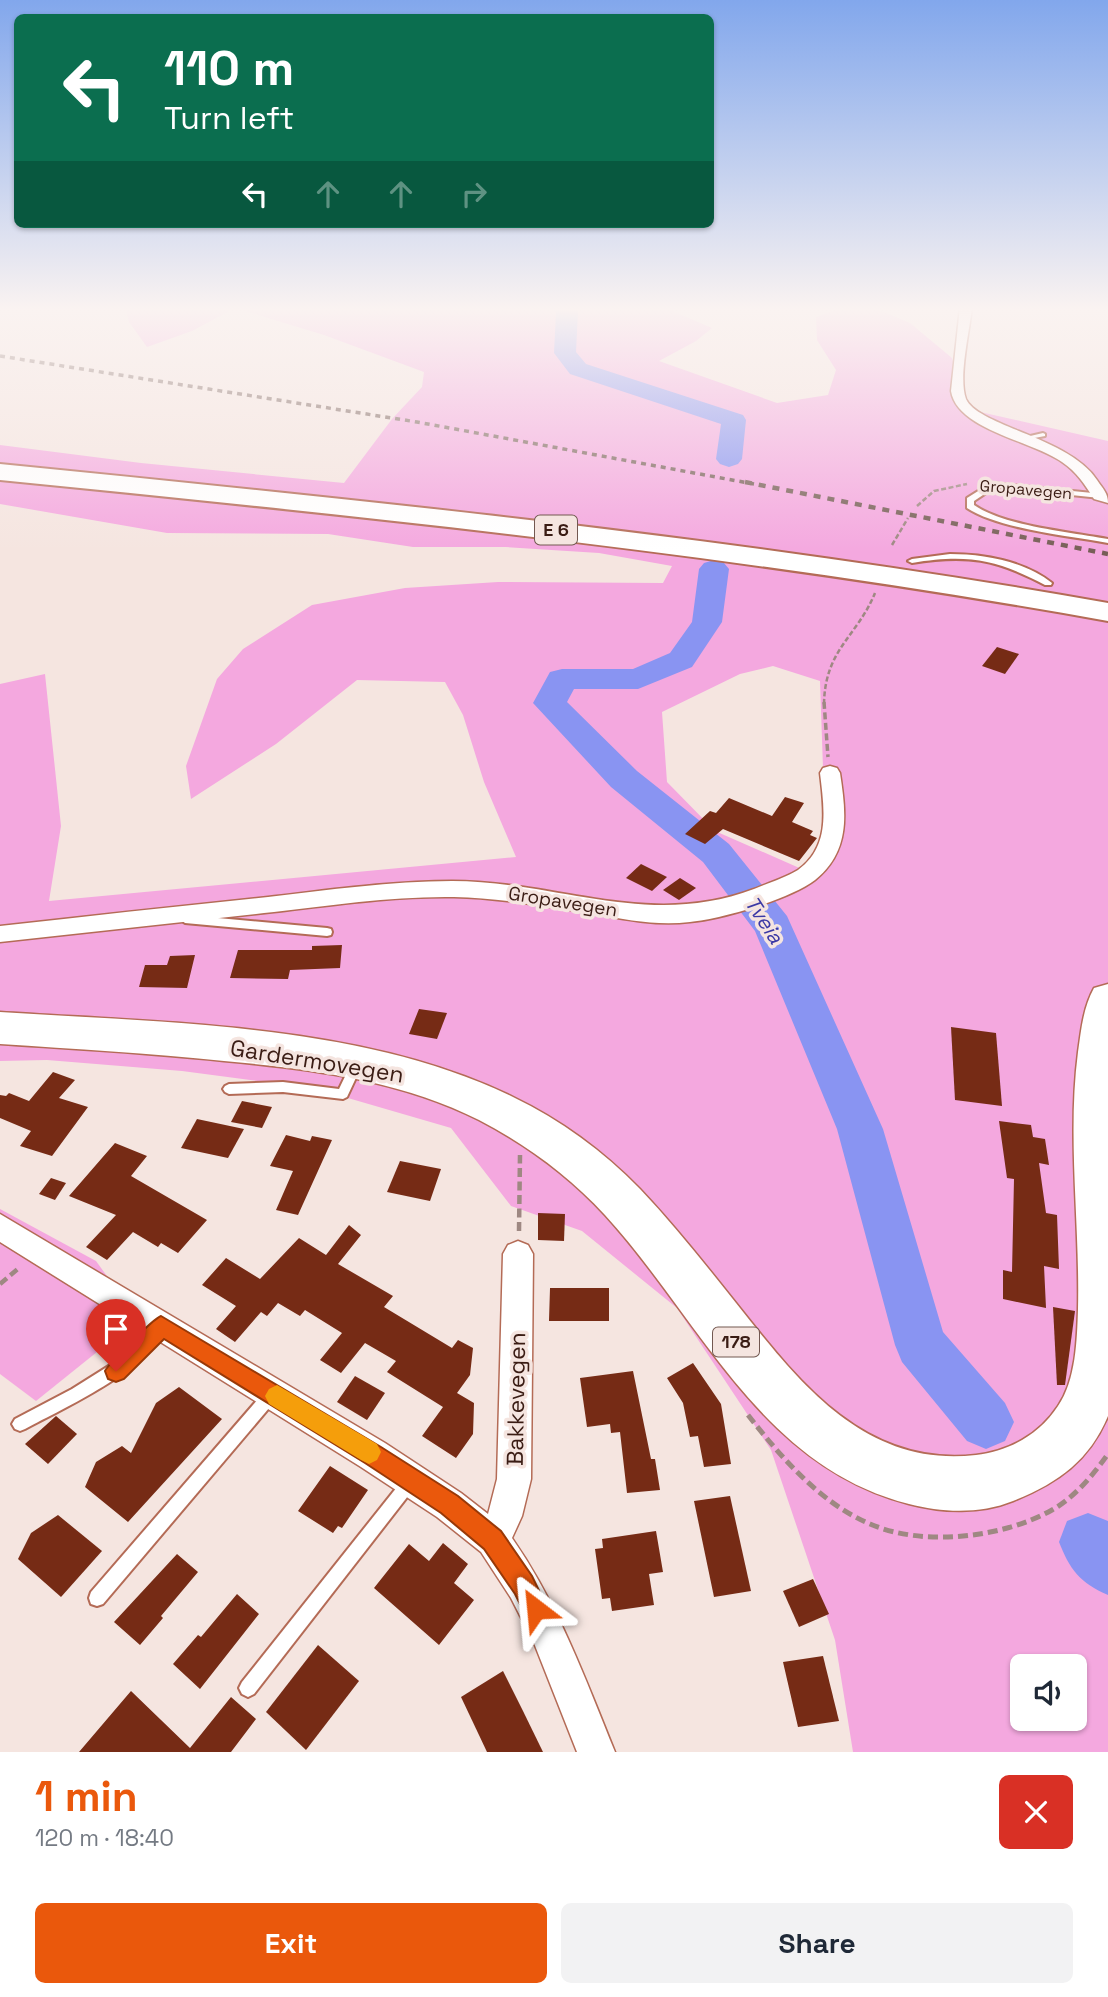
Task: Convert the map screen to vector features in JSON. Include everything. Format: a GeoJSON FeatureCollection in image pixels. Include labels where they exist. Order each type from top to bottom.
{"type":"FeatureCollection","features":[{"type":"Feature","properties":{"kind":"highway","name":"E 6"},"geometry":{"type":"LineString","coordinates":[[0,457],[572,514],[756,538],[902,553],[1108,594]]}},
{"type":"Feature","properties":{"kind":"highway","name":"E 6"},"geometry":{"type":"LineString","coordinates":[[0,472],[325,504],[695,546],[1108,612]]}},
{"type":"Feature","properties":{"kind":"main road","name":"Gardermovegen"},"geometry":{"type":"LineString","coordinates":[[0,1028],[149,1037],[297,1052],[358,1062],[445,1086],[491,1106],[560,1147],[608,1187],[662,1247],[760,1374],[817,1431],[848,1452],[897,1475],[927,1484],[968,1484],[996,1479],[1022,1470],[1061,1445],[1082,1416],[1094,1388],[1103,1325],[1096,1144],[1097,1060],[1108,999]]}},
{"type":"Feature","properties":{"kind":"street"},"geometry":{"type":"LineString","coordinates":[[960,389],[959,401],[967,411],[982,420],[1036,436],[1083,470],[1104,497]]}},
{"type":"Feature","properties":{"kind":"street","name":"Gropavegen"},"geometry":{"type":"LineString","coordinates":[[0,934],[374,893],[453,889],[512,892],[664,915],[691,914],[754,898],[806,875],[828,849],[834,834],[835,811],[830,773]]}},
{"type":"Feature","properties":{"kind":"street"},"geometry":{"type":"LineString","coordinates":[[0,1227],[411,1480],[449,1505],[493,1540],[523,1585],[548,1633],[596,1752]]}},
{"type":"Feature","properties":{"kind":"street","name":"Bakkevegen"},"geometry":{"type":"LineString","coordinates":[[493,1540],[505,1516],[514,1479],[518,1254]]}},
{"type":"Feature","properties":{"kind":"lane","name":"Gropavegen"},"geometry":{"type":"LineString","coordinates":[[994,485],[1104,497]]}},
{"type":"Feature","properties":{"kind":"lane"},"geometry":{"type":"LineString","coordinates":[[994,485],[970,500],[970,509],[999,519],[1108,541]]}},
{"type":"Feature","properties":{"kind":"lane"},"geometry":{"type":"LineString","coordinates":[[173,914],[185,919],[327,932]]}},
{"type":"Feature","properties":{"kind":"lane"},"geometry":{"type":"LineString","coordinates":[[229,1089],[283,1087],[343,1094],[358,1062]]}},
{"type":"Feature","properties":{"kind":"lane"},"geometry":{"type":"LineString","coordinates":[[20,1424],[107,1377],[143,1347],[161,1326]]}},
{"type":"Feature","properties":{"kind":"lane"},"geometry":{"type":"LineString","coordinates":[[97,1598],[272,1394]]}},
{"type":"Feature","properties":{"kind":"lane"},"geometry":{"type":"LineString","coordinates":[[248,1688],[310,1606],[385,1517],[411,1480]]}},
{"type":"Feature","properties":{"kind":"path","name":"Gropavegen"},"geometry":{"type":"LineString","coordinates":[[917,506],[928,495],[949,487],[994,485]]}},
{"type":"Feature","properties":{"kind":"path"},"geometry":{"type":"LineString","coordinates":[[902,553],[908,518]]}},
{"type":"Feature","properties":{"kind":"path"},"geometry":{"type":"LineString","coordinates":[[830,773],[823,723],[828,672],[833,657],[865,613],[878,585]]}},
{"type":"Feature","properties":{"kind":"path"},"geometry":{"type":"LineString","coordinates":[[518,1254],[520,1150],[530,1159]]}},
{"type":"Feature","properties":{"kind":"path"},"geometry":{"type":"LineString","coordinates":[[740,1404],[782,1458],[812,1486],[840,1507],[873,1525],[909,1534],[979,1532],[1018,1524],[1051,1511],[1080,1487],[1108,1454]]}},
{"type":"Feature","properties":{"kind":"shaded area"},"geometry":{"type":"Polygon","coordinates":[[[420,389],[737,389],[777,403],[828,395],[830,389],[961,389],[967,409],[1108,441],[1108,1752],[853,1752],[835,1640],[771,1450],[677,1308],[582,1231],[511,1206],[451,1128],[317,1089],[182,1071],[47,1060],[0,1061],[0,684],[45,674],[61,826],[49,901],[516,857],[484,782],[463,715],[445,682],[357,680],[276,744],[191,799],[186,766],[217,679],[243,649],[312,605],[405,588],[498,582],[663,583],[672,566],[599,553],[506,547],[413,547],[328,534],[167,533],[0,504],[0,445],[141,463],[344,483],[392,419],[420,389]],[[773,666],[740,674],[662,712],[667,782],[715,831],[813,874],[834,843],[823,768],[820,681],[773,666]]]}},
{"type":"Feature","properties":{"kind":"shaded area"},"geometry":{"type":"Polygon","coordinates":[[[0,1209],[96,1261],[138,1319],[36,1401],[0,1374],[0,1209]]]}},
{"type":"Feature","properties":{"kind":"building"},"geometry":{"type":"Polygon","coordinates":[[[997,647],[1019,654],[1005,674],[982,666],[997,647]]]}},
{"type":"Feature","properties":{"kind":"building"},"geometry":{"type":"Polygon","coordinates":[[[785,797],[804,803],[792,822],[813,831],[810,835],[817,838],[799,861],[723,829],[705,844],[685,834],[710,811],[716,813],[729,798],[772,816],[785,797]]]}},
{"type":"Feature","properties":{"kind":"building"},"geometry":{"type":"Polygon","coordinates":[[[641,864],[667,877],[652,891],[626,878],[641,864]]]}},
{"type":"Feature","properties":{"kind":"building"},"geometry":{"type":"Polygon","coordinates":[[[680,878],[696,888],[679,900],[663,890],[680,878]]]}},
{"type":"Feature","properties":{"kind":"building"},"geometry":{"type":"Polygon","coordinates":[[[342,945],[340,968],[290,970],[288,979],[230,978],[238,950],[312,950],[312,946],[342,945]]]}},
{"type":"Feature","properties":{"kind":"building"},"geometry":{"type":"Polygon","coordinates":[[[195,955],[187,988],[139,987],[145,965],[167,965],[170,956],[195,955]]]}},
{"type":"Feature","properties":{"kind":"building"},"geometry":{"type":"Polygon","coordinates":[[[419,1009],[447,1013],[437,1039],[409,1034],[419,1009]]]}},
{"type":"Feature","properties":{"kind":"building"},"geometry":{"type":"Polygon","coordinates":[[[951,1027],[996,1033],[1002,1106],[955,1100],[951,1027]]]}},
{"type":"Feature","properties":{"kind":"building"},"geometry":{"type":"Polygon","coordinates":[[[53,1072],[75,1080],[59,1098],[88,1107],[52,1156],[20,1146],[31,1131],[0,1118],[0,1095],[6,1096],[9,1093],[29,1101],[53,1072]]]}},
{"type":"Feature","properties":{"kind":"building"},"geometry":{"type":"Polygon","coordinates":[[[242,1101],[272,1107],[262,1128],[231,1122],[242,1101]]]}},
{"type":"Feature","properties":{"kind":"building"},"geometry":{"type":"Polygon","coordinates":[[[197,1119],[244,1129],[228,1158],[181,1148],[197,1119]]]}},
{"type":"Feature","properties":{"kind":"building"},"geometry":{"type":"Polygon","coordinates":[[[999,1121],[1031,1125],[1033,1137],[1045,1139],[1049,1165],[1039,1163],[1046,1213],[1057,1215],[1059,1269],[1044,1266],[1046,1308],[1003,1299],[1003,1270],[1012,1272],[1014,1179],[1007,1178],[999,1121]]]}},
{"type":"Feature","properties":{"kind":"building"},"geometry":{"type":"Polygon","coordinates":[[[286,1135],[310,1141],[312,1136],[332,1140],[298,1215],[276,1210],[293,1171],[270,1166],[286,1135]]]}},
{"type":"Feature","properties":{"kind":"building"},"geometry":{"type":"Polygon","coordinates":[[[115,1143],[147,1156],[131,1176],[207,1220],[178,1253],[161,1243],[158,1247],[133,1232],[107,1260],[86,1247],[116,1215],[69,1196],[115,1143]]]}},
{"type":"Feature","properties":{"kind":"building"},"geometry":{"type":"Polygon","coordinates":[[[400,1161],[441,1169],[430,1201],[387,1192],[400,1161]]]}},
{"type":"Feature","properties":{"kind":"building"},"geometry":{"type":"Polygon","coordinates":[[[51,1178],[66,1183],[55,1200],[39,1194],[51,1178]]]}},
{"type":"Feature","properties":{"kind":"building"},"geometry":{"type":"Polygon","coordinates":[[[538,1213],[565,1214],[564,1241],[538,1240],[538,1213]]]}},
{"type":"Feature","properties":{"kind":"building"},"geometry":{"type":"Polygon","coordinates":[[[349,1225],[361,1235],[338,1264],[393,1296],[384,1307],[452,1348],[458,1340],[473,1348],[470,1375],[457,1393],[474,1403],[473,1434],[456,1458],[422,1436],[443,1407],[387,1372],[396,1361],[365,1343],[341,1373],[320,1360],[342,1333],[305,1310],[300,1316],[278,1303],[267,1316],[261,1312],[235,1342],[216,1329],[236,1306],[202,1285],[226,1258],[260,1279],[299,1238],[326,1255],[349,1225]]]}},
{"type":"Feature","properties":{"kind":"building"},"geometry":{"type":"Polygon","coordinates":[[[550,1288],[609,1288],[609,1321],[549,1321],[550,1288]]]}},
{"type":"Feature","properties":{"kind":"building"},"geometry":{"type":"Polygon","coordinates":[[[1053,1307],[1075,1311],[1065,1385],[1057,1385],[1053,1307]]]}},
{"type":"Feature","properties":{"kind":"building"},"geometry":{"type":"Polygon","coordinates":[[[693,1363],[721,1404],[731,1464],[704,1467],[698,1436],[690,1437],[683,1403],[667,1378],[693,1363]]]}},
{"type":"Feature","properties":{"kind":"building"},"geometry":{"type":"Polygon","coordinates":[[[633,1371],[660,1490],[627,1493],[620,1432],[611,1433],[610,1424],[587,1427],[580,1378],[633,1371]]]}},
{"type":"Feature","properties":{"kind":"building"},"geometry":{"type":"Polygon","coordinates":[[[355,1376],[385,1393],[367,1420],[337,1402],[355,1376]]]}},
{"type":"Feature","properties":{"kind":"building"},"geometry":{"type":"Polygon","coordinates":[[[179,1387],[222,1419],[128,1522],[85,1487],[96,1462],[122,1446],[131,1453],[156,1403],[179,1387]]]}},
{"type":"Feature","properties":{"kind":"building"},"geometry":{"type":"Polygon","coordinates":[[[56,1416],[77,1434],[48,1464],[25,1444],[56,1416]]]}},
{"type":"Feature","properties":{"kind":"building"},"geometry":{"type":"Polygon","coordinates":[[[330,1466],[368,1490],[342,1528],[338,1526],[333,1533],[298,1511],[330,1466]]]}},
{"type":"Feature","properties":{"kind":"building"},"geometry":{"type":"Polygon","coordinates":[[[730,1496],[751,1591],[714,1597],[694,1501],[730,1496]]]}},
{"type":"Feature","properties":{"kind":"building"},"geometry":{"type":"Polygon","coordinates":[[[58,1515],[102,1551],[61,1597],[18,1559],[31,1533],[58,1515]]]}},
{"type":"Feature","properties":{"kind":"building"},"geometry":{"type":"Polygon","coordinates":[[[656,1531],[663,1572],[649,1574],[654,1605],[612,1611],[610,1598],[602,1599],[595,1549],[603,1548],[602,1539],[656,1531]]]}},
{"type":"Feature","properties":{"kind":"building"},"geometry":{"type":"Polygon","coordinates":[[[443,1543],[468,1564],[454,1583],[474,1600],[439,1645],[374,1588],[409,1544],[429,1561],[443,1543]]]}},
{"type":"Feature","properties":{"kind":"building"},"geometry":{"type":"Polygon","coordinates":[[[177,1554],[198,1572],[140,1645],[114,1622],[177,1554]]]}},
{"type":"Feature","properties":{"kind":"building"},"geometry":{"type":"Polygon","coordinates":[[[813,1579],[829,1614],[799,1627],[783,1591],[813,1579]]]}},
{"type":"Feature","properties":{"kind":"building"},"geometry":{"type":"Polygon","coordinates":[[[237,1594],[259,1614],[200,1689],[173,1664],[198,1635],[201,1637],[237,1594]]]}},
{"type":"Feature","properties":{"kind":"building"},"geometry":{"type":"Polygon","coordinates":[[[318,1645],[359,1681],[306,1750],[266,1712],[318,1645]]]}},
{"type":"Feature","properties":{"kind":"building"},"geometry":{"type":"Polygon","coordinates":[[[823,1656],[839,1721],[798,1727],[783,1662],[823,1656]]]}},
{"type":"Feature","properties":{"kind":"building"},"geometry":{"type":"Polygon","coordinates":[[[503,1671],[543,1752],[487,1752],[461,1697],[503,1671]]]}},
{"type":"Feature","properties":{"kind":"building"},"geometry":{"type":"Polygon","coordinates":[[[131,1691],[190,1748],[231,1697],[256,1719],[231,1752],[79,1752],[131,1691]]]}},
{"type":"Feature","properties":{"kind":"waterway","name":"Tveia"},"geometry":{"type":"LineString","coordinates":[[638,389],[734,420],[729,459]]}},
{"type":"Feature","properties":{"kind":"waterway","name":"Tveia"},"geometry":{"type":"LineString","coordinates":[[714,569],[707,622],[681,660],[638,679],[562,679],[550,703],[624,779],[716,853],[773,926],[860,1129],[921,1345],[986,1422]]}},
{"type":"Feature","properties":{"kind":"waterway","name":"Tveia"},"geometry":{"type":"LineString","coordinates":[[1088,1542],[1108,1565]]}},
{"type":"Feature","properties":{"kind":"railway"},"geometry":{"type":"LineString","coordinates":[[207,389],[417,422],[754,484]]}},
{"type":"Feature","properties":{"kind":"railway"},"geometry":{"type":"LineString","coordinates":[[745,482],[1108,554]]}},
{"type":"Feature","properties":{"kind":"slow traffic"},"geometry":{"type":"LineString","coordinates":[[277,1396],[369,1452]]}},
{"type":"Feature","properties":{"kind":"route"},"geometry":{"type":"LineString","coordinates":[[116,1371],[150,1340],[161,1326],[373,1455],[449,1505],[493,1540],[536,1609]]}}]}
